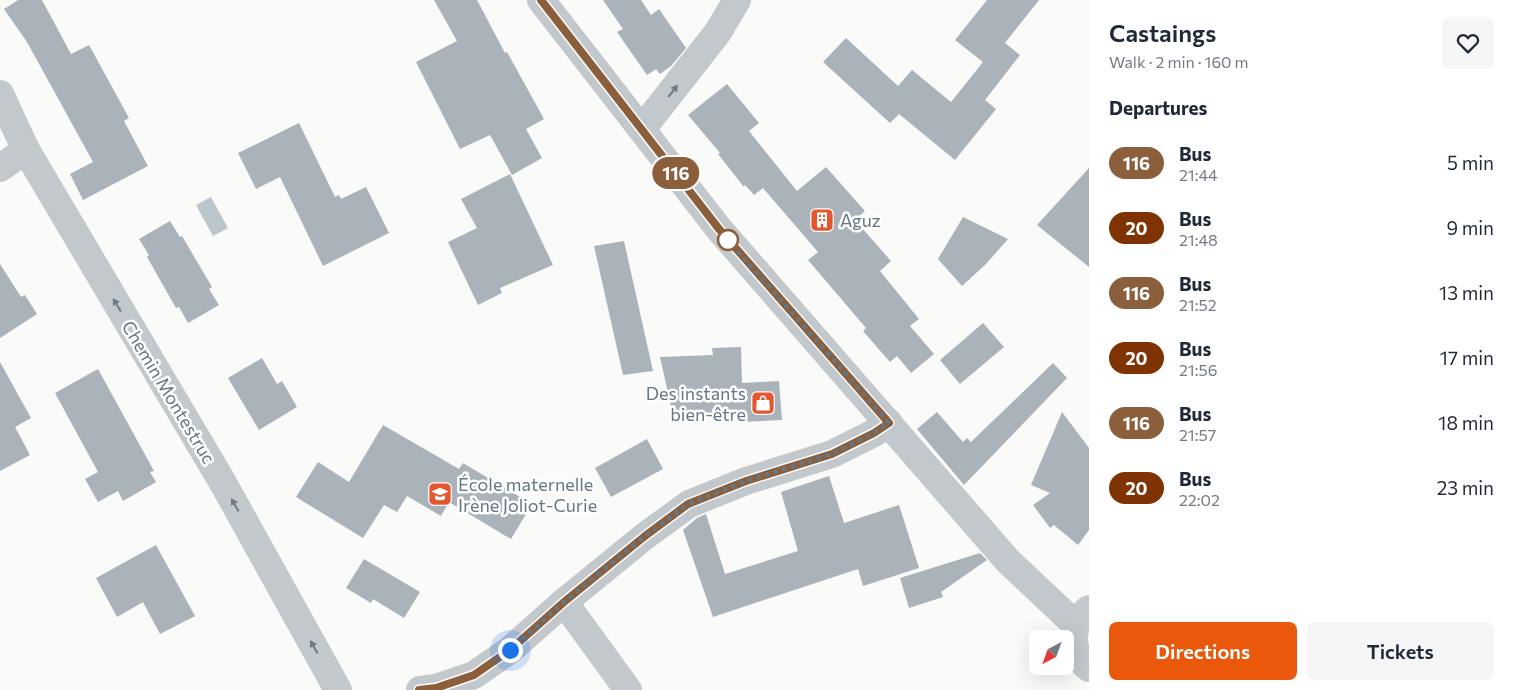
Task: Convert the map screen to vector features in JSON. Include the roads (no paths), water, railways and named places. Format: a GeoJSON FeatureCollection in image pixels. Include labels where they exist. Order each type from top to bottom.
{"type":"FeatureCollection","features":[{"type":"Feature","properties":{"kind":"street"},"geometry":{"type":"LineString","coordinates":[[541,0],[719,229],[889,423],[943,489],[1008,561],[1082,617],[1073,640],[1077,655],[1089,668]]}},
{"type":"Feature","properties":{"kind":"street"},"geometry":{"type":"LineString","coordinates":[[642,129],[718,32],[737,0]]}},
{"type":"Feature","properties":{"kind":"street","name":"Chemin Montestruc"},"geometry":{"type":"LineString","coordinates":[[0,94],[26,150],[223,483],[338,690]]}},
{"type":"Feature","properties":{"kind":"street"},"geometry":{"type":"LineString","coordinates":[[0,168],[26,150]]}},
{"type":"Feature","properties":{"kind":"street"},"geometry":{"type":"LineString","coordinates":[[420,690],[436,688],[474,675],[510,650],[564,602],[645,536],[688,504],[746,481],[832,454],[874,433],[889,423]]}},
{"type":"Feature","properties":{"kind":"street"},"geometry":{"type":"LineString","coordinates":[[564,602],[628,690]]}},
{"type":"Feature","properties":{"kind":"place","name":"Aguz"},"geometry":{"type":"Point","coordinates":[822,220]}},
{"type":"Feature","properties":{"kind":"place","name":"Des instants bien-être"},"geometry":{"type":"Point","coordinates":[763,403]}},
{"type":"Feature","properties":{"kind":"place","name":"École maternelle Irène Joliot-Curie"},"geometry":{"type":"Point","coordinates":[440,494]}}]}
